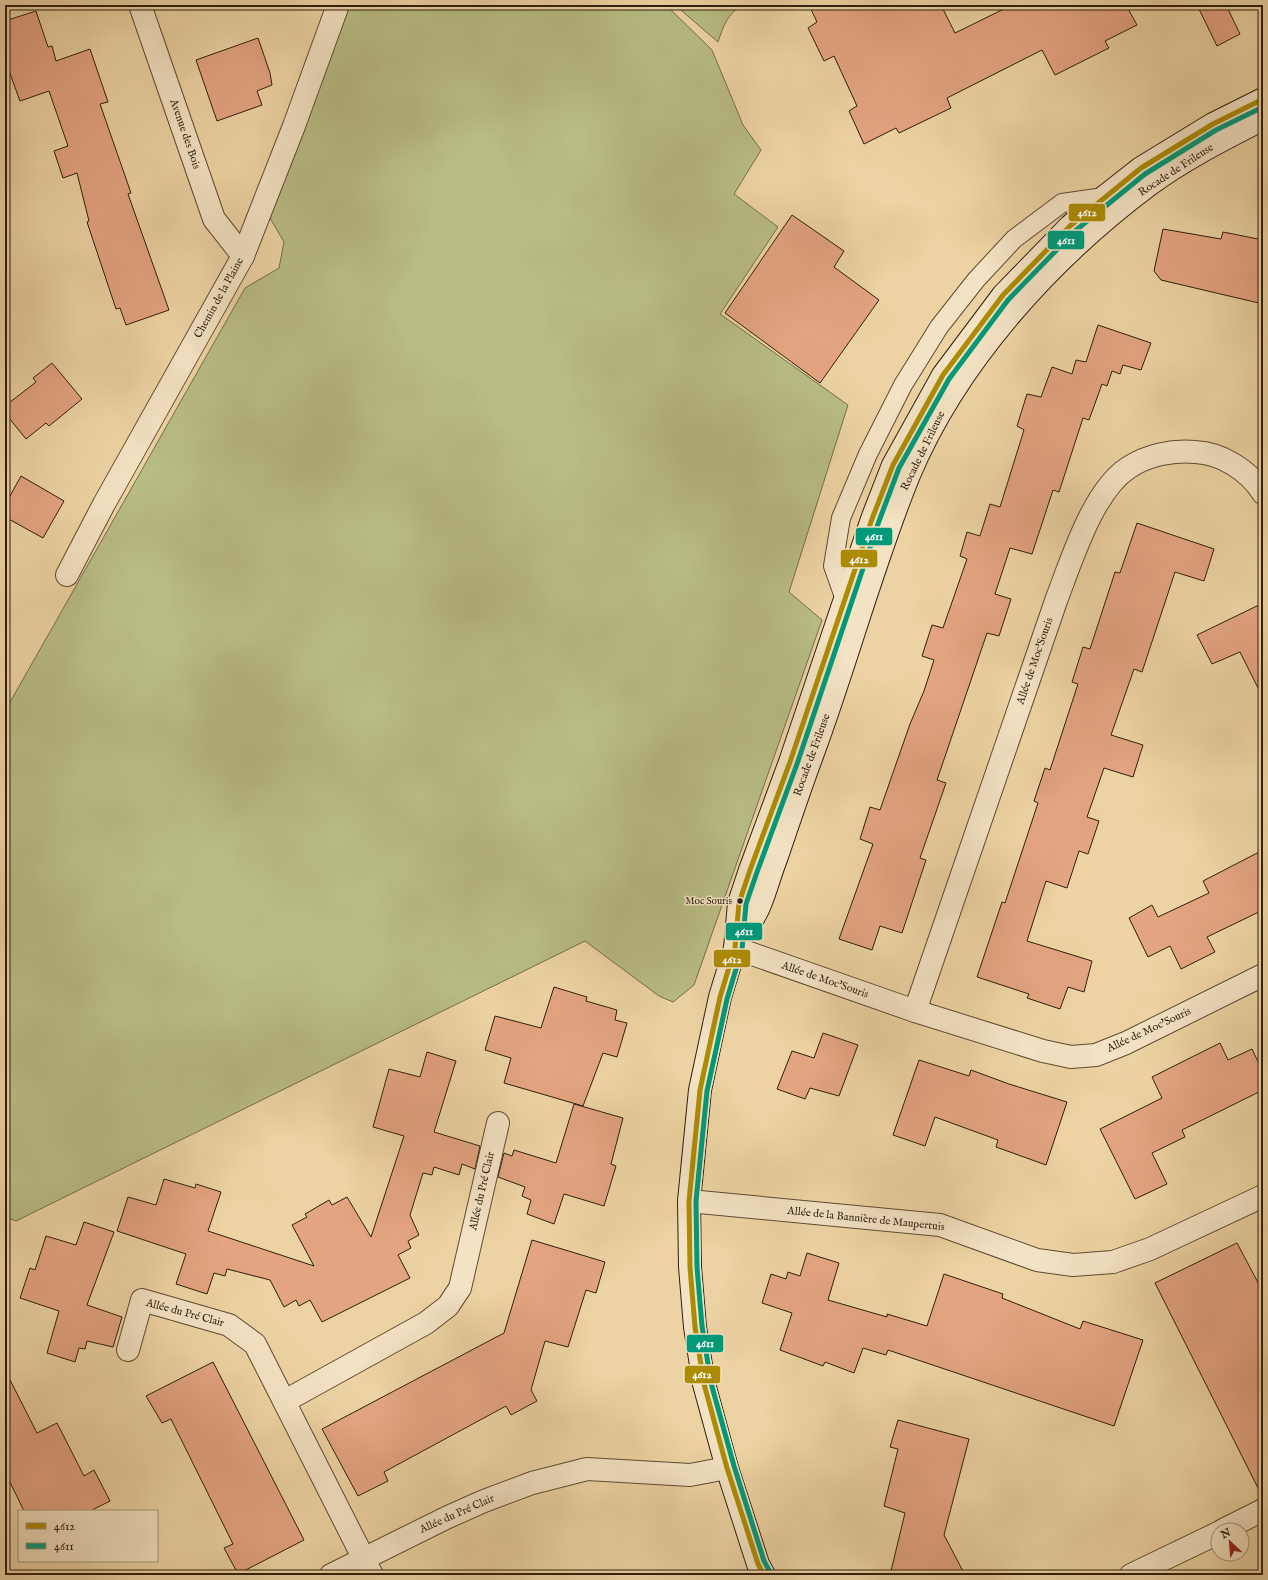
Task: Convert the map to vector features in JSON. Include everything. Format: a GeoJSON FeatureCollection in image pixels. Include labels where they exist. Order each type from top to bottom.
{"type":"FeatureCollection","features":[{"type":"Feature","properties":{"kind":"street","name":"Avenue des Bois"},"geometry":{"type":"LineString","coordinates":[[140,5],[214,219],[243,256]]}},
{"type":"Feature","properties":{"kind":"street","name":"Chemin de la Plaine"},"geometry":{"type":"LineString","coordinates":[[67,575],[104,504],[243,256],[294,126],[338,5]]}},
{"type":"Feature","properties":{"kind":"street","name":"Rocade de Frileuse"},"geometry":{"type":"LineString","coordinates":[[760,1571],[727,1468],[704,1384],[695,1327],[690,1267],[689,1201],[700,1090],[720,997],[735,948],[739,903],[790,762],[844,598],[893,465],[943,375],[972,334],[1003,295],[1054,242],[1104,197],[1141,168],[1213,124],[1263,99]]}},
{"type":"Feature","properties":{"kind":"street","name":"Rocade de Frileuse"},"geometry":{"type":"LineString","coordinates":[[735,948],[759,908],[825,720],[885,539],[910,474],[928,436],[958,385],[984,348],[1015,309],[1081,241],[1150,184],[1220,141],[1263,119]]}},
{"type":"Feature","properties":{"kind":"street","name":"Allée de Moc'Souris"},"geometry":{"type":"LineString","coordinates":[[915,1011],[1057,598],[1080,537],[1107,488],[1128,468],[1151,457],[1177,451],[1204,452],[1232,464],[1254,480],[1263,493]]}},
{"type":"Feature","properties":{"kind":"street","name":"Allée de Moc'Souris"},"geometry":{"type":"LineString","coordinates":[[735,948],[915,1011],[1043,1051],[1071,1057],[1096,1055],[1126,1043],[1263,975]]}},
{"type":"Feature","properties":{"kind":"street","name":"Allée du Pré Clair"},"geometry":{"type":"LineString","coordinates":[[285,1401],[426,1323],[448,1306],[460,1288],[498,1123]]}},
{"type":"Feature","properties":{"kind":"street","name":"Allée de la Bannière de Maupertuis"},"geometry":{"type":"LineString","coordinates":[[689,1201],[940,1225],[1037,1260],[1073,1264],[1113,1262],[1150,1249],[1263,1196]]}},
{"type":"Feature","properties":{"kind":"street","name":"Allée du Pré Clair"},"geometry":{"type":"LineString","coordinates":[[128,1350],[142,1300],[229,1325],[255,1344],[368,1566],[484,1501],[532,1483],[587,1469],[690,1475],[727,1468]]}},
{"type":"Feature","properties":{"kind":"street"},"geometry":{"type":"LineString","coordinates":[[1240,1522],[1263,1510]]}},
{"type":"Feature","properties":{"kind":"street"},"geometry":{"type":"LineString","coordinates":[[1131,1575],[1210,1537]]}},
{"type":"Feature","properties":{"kind":"street"},"geometry":{"type":"LineString","coordinates":[[331,1575],[368,1566]]}},
{"type":"Feature","properties":{"kind":"lane"},"geometry":{"type":"LineString","coordinates":[[844,598],[833,566],[841,518],[868,454],[903,385],[939,327],[976,280],[1014,239],[1062,202],[1104,197]]}},
{"type":"Feature","properties":{"kind":"green space"},"geometry":{"type":"Polygon","coordinates":[[[348,5],[666,5],[712,50],[743,125],[761,150],[734,194],[778,227],[720,314],[848,405],[789,592],[822,620],[694,985],[673,1002],[659,996],[585,941],[16,1221],[5,1217],[5,711],[245,288],[279,268],[284,242],[270,218],[348,5]]]}},
{"type":"Feature","properties":{"kind":"green space"},"geometry":{"type":"Polygon","coordinates":[[[675,5],[742,5],[730,16],[718,42],[675,5]]]}},
{"type":"Feature","properties":{"kind":"building"},"geometry":{"type":"Polygon","coordinates":[[[809,5],[941,5],[955,33],[1012,5],[1126,5],[1137,25],[1105,41],[1109,48],[1055,75],[1042,50],[947,98],[951,108],[899,133],[896,128],[864,144],[849,111],[857,106],[834,56],[824,61],[808,28],[817,22],[809,5]]]}},
{"type":"Feature","properties":{"kind":"building"},"geometry":{"type":"Polygon","coordinates":[[[1197,5],[1226,5],[1240,34],[1217,46],[1197,5]]]}},
{"type":"Feature","properties":{"kind":"building"},"geometry":{"type":"Polygon","coordinates":[[[36,11],[48,47],[52,46],[56,61],[90,49],[108,102],[100,104],[131,193],[128,194],[169,310],[126,325],[120,308],[116,309],[87,222],[89,221],[77,173],[63,178],[54,151],[68,146],[49,91],[20,101],[5,60],[5,21],[36,11]]]}},
{"type":"Feature","properties":{"kind":"building"},"geometry":{"type":"Polygon","coordinates":[[[258,38],[270,73],[272,85],[257,91],[262,105],[217,121],[196,60],[258,38]]]}},
{"type":"Feature","properties":{"kind":"building"},"geometry":{"type":"Polygon","coordinates":[[[792,215],[844,251],[834,267],[879,300],[820,383],[725,313],[792,215]]]}},
{"type":"Feature","properties":{"kind":"building"},"geometry":{"type":"Polygon","coordinates":[[[1163,229],[1221,239],[1223,232],[1263,240],[1263,304],[1161,280],[1154,271],[1163,229]]]}},
{"type":"Feature","properties":{"kind":"building"},"geometry":{"type":"Polygon","coordinates":[[[1098,325],[1151,343],[1141,370],[1123,365],[1120,374],[1112,371],[1107,386],[1102,384],[1089,420],[1083,418],[1059,492],[1053,490],[1032,554],[1010,548],[995,594],[1011,599],[999,636],[987,633],[937,780],[946,783],[920,858],[926,860],[902,933],[880,926],[872,950],[839,939],[873,844],[860,839],[870,807],[880,810],[910,724],[924,691],[934,660],[922,656],[932,625],[943,628],[967,559],[960,556],[967,532],[980,536],[990,504],[1000,507],[1024,430],[1017,426],[1027,394],[1041,397],[1052,367],[1072,374],[1076,360],[1086,362],[1098,325]]]}},
{"type":"Feature","properties":{"kind":"building"},"geometry":{"type":"Polygon","coordinates":[[[52,363],[82,399],[49,426],[46,423],[26,439],[5,413],[5,406],[36,382],[33,378],[52,363]]]}},
{"type":"Feature","properties":{"kind":"building"},"geometry":{"type":"Polygon","coordinates":[[[21,476],[64,501],[43,538],[5,517],[5,505],[21,476]]]}},
{"type":"Feature","properties":{"kind":"building"},"geometry":{"type":"Polygon","coordinates":[[[1137,523],[1214,549],[1204,581],[1175,572],[1142,672],[1134,669],[1111,735],[1143,745],[1133,777],[1104,768],[1087,817],[1099,821],[1088,854],[1079,851],[1067,888],[1046,881],[1027,941],[1092,961],[1084,992],[1068,987],[1060,1009],[1027,998],[1029,994],[977,977],[1002,902],[1005,903],[1038,803],[1034,801],[1045,768],[1050,770],[1078,684],[1072,682],[1083,647],[1090,649],[1115,572],[1120,573],[1137,523]]]}},
{"type":"Feature","properties":{"kind":"building"},"geometry":{"type":"Polygon","coordinates":[[[1263,603],[1263,698],[1240,652],[1212,664],[1197,635],[1263,603]]]}},
{"type":"Feature","properties":{"kind":"building"},"geometry":{"type":"Polygon","coordinates":[[[1263,850],[1263,910],[1207,937],[1215,952],[1181,969],[1170,946],[1148,957],[1129,918],[1152,905],[1158,917],[1209,893],[1203,881],[1263,850]]]}},
{"type":"Feature","properties":{"kind":"building"},"geometry":{"type":"Polygon","coordinates":[[[554,987],[587,997],[586,1001],[617,1010],[615,1020],[627,1023],[617,1057],[603,1053],[583,1106],[504,1083],[511,1058],[485,1050],[495,1016],[541,1028],[554,987]]]}},
{"type":"Feature","properties":{"kind":"building"},"geometry":{"type":"Polygon","coordinates":[[[823,1033],[858,1045],[839,1096],[810,1088],[805,1099],[777,1089],[792,1051],[814,1058],[823,1033]]]}},
{"type":"Feature","properties":{"kind":"building"},"geometry":{"type":"Polygon","coordinates":[[[1220,1043],[1228,1060],[1252,1049],[1263,1072],[1263,1090],[1182,1130],[1185,1137],[1152,1153],[1167,1184],[1135,1199],[1100,1129],[1162,1098],[1152,1077],[1220,1043]]]}},
{"type":"Feature","properties":{"kind":"building"},"geometry":{"type":"Polygon","coordinates":[[[427,1052],[456,1061],[434,1132],[480,1146],[475,1169],[462,1164],[459,1175],[434,1167],[432,1175],[423,1173],[410,1215],[419,1235],[408,1241],[411,1248],[398,1255],[410,1278],[322,1322],[310,1300],[299,1306],[296,1300],[284,1307],[270,1280],[227,1269],[225,1276],[214,1273],[207,1294],[176,1284],[186,1254],[117,1231],[128,1197],[156,1205],[164,1179],[195,1188],[196,1184],[221,1192],[208,1231],[314,1266],[292,1225],[307,1217],[305,1214],[329,1200],[332,1205],[347,1197],[371,1237],[404,1136],[373,1127],[389,1069],[420,1077],[427,1052]]]}},
{"type":"Feature","properties":{"kind":"building"},"geometry":{"type":"Polygon","coordinates":[[[919,1060],[969,1076],[971,1070],[1009,1084],[1067,1102],[1046,1165],[996,1147],[998,1140],[935,1117],[925,1146],[893,1135],[919,1060]]]}},
{"type":"Feature","properties":{"kind":"building"},"geometry":{"type":"Polygon","coordinates":[[[574,1104],[623,1118],[611,1164],[616,1166],[604,1206],[564,1194],[554,1224],[527,1214],[531,1200],[522,1196],[525,1187],[498,1177],[504,1153],[512,1156],[514,1150],[556,1163],[574,1104]]]}},
{"type":"Feature","properties":{"kind":"building"},"geometry":{"type":"Polygon","coordinates":[[[84,1222],[114,1232],[87,1305],[122,1317],[113,1347],[87,1341],[85,1349],[79,1348],[75,1362],[47,1353],[59,1311],[20,1298],[30,1268],[35,1270],[46,1236],[76,1245],[84,1222]]]}},
{"type":"Feature","properties":{"kind":"building"},"geometry":{"type":"Polygon","coordinates":[[[532,1240],[605,1262],[596,1293],[586,1290],[568,1347],[545,1341],[531,1390],[537,1401],[511,1415],[506,1406],[384,1472],[388,1481],[358,1496],[322,1429],[504,1333],[532,1240]]]}},
{"type":"Feature","properties":{"kind":"building"},"geometry":{"type":"Polygon","coordinates":[[[1237,1243],[1263,1292],[1263,1498],[1155,1283],[1237,1243]]]}},
{"type":"Feature","properties":{"kind":"building"},"geometry":{"type":"Polygon","coordinates":[[[807,1253],[839,1263],[828,1300],[887,1317],[887,1314],[927,1326],[944,1274],[1003,1294],[1002,1298],[1080,1329],[1083,1321],[1143,1340],[1114,1426],[888,1350],[886,1355],[863,1348],[854,1373],[825,1362],[823,1366],[780,1350],[792,1313],[762,1303],[771,1274],[786,1279],[788,1272],[800,1276],[807,1253]]]}},
{"type":"Feature","properties":{"kind":"building"},"geometry":{"type":"Polygon","coordinates":[[[213,1362],[304,1540],[238,1574],[224,1548],[233,1544],[171,1419],[162,1423],[146,1396],[213,1362]]]}},
{"type":"Feature","properties":{"kind":"building"},"geometry":{"type":"Polygon","coordinates":[[[5,1370],[37,1433],[57,1423],[84,1476],[94,1470],[110,1501],[92,1510],[24,1510],[5,1472],[5,1370]]]}},
{"type":"Feature","properties":{"kind":"building"},"geometry":{"type":"Polygon","coordinates":[[[898,1420],[969,1439],[944,1535],[965,1575],[890,1575],[905,1513],[884,1506],[898,1449],[890,1447],[898,1420]]]}},
{"type":"Feature","properties":{"kind":"transit line","name":"4612"},"geometry":{"type":"LineString","coordinates":[[764,1575],[758,1564],[727,1468],[704,1384],[695,1327],[690,1267],[689,1201],[700,1090],[720,997],[735,948],[739,903],[750,870],[790,762],[872,519],[893,465],[943,375],[1003,295],[1070,226],[1141,168],[1213,124],[1263,99]]}},
{"type":"Feature","properties":{"kind":"transit line","name":"4611"},"geometry":{"type":"LineString","coordinates":[[770,1572],[764,1561],[734,1466],[711,1383],[702,1326],[697,1267],[696,1201],[707,1091],[727,999],[742,949],[746,904],[797,764],[879,521],[899,468],[949,379],[1008,300],[1075,231],[1145,174],[1216,130],[1263,107]]}},
{"type":"Feature","properties":{"kind":"place","name":"Moc Souris"},"geometry":{"type":"Point","coordinates":[740,901]}}]}
